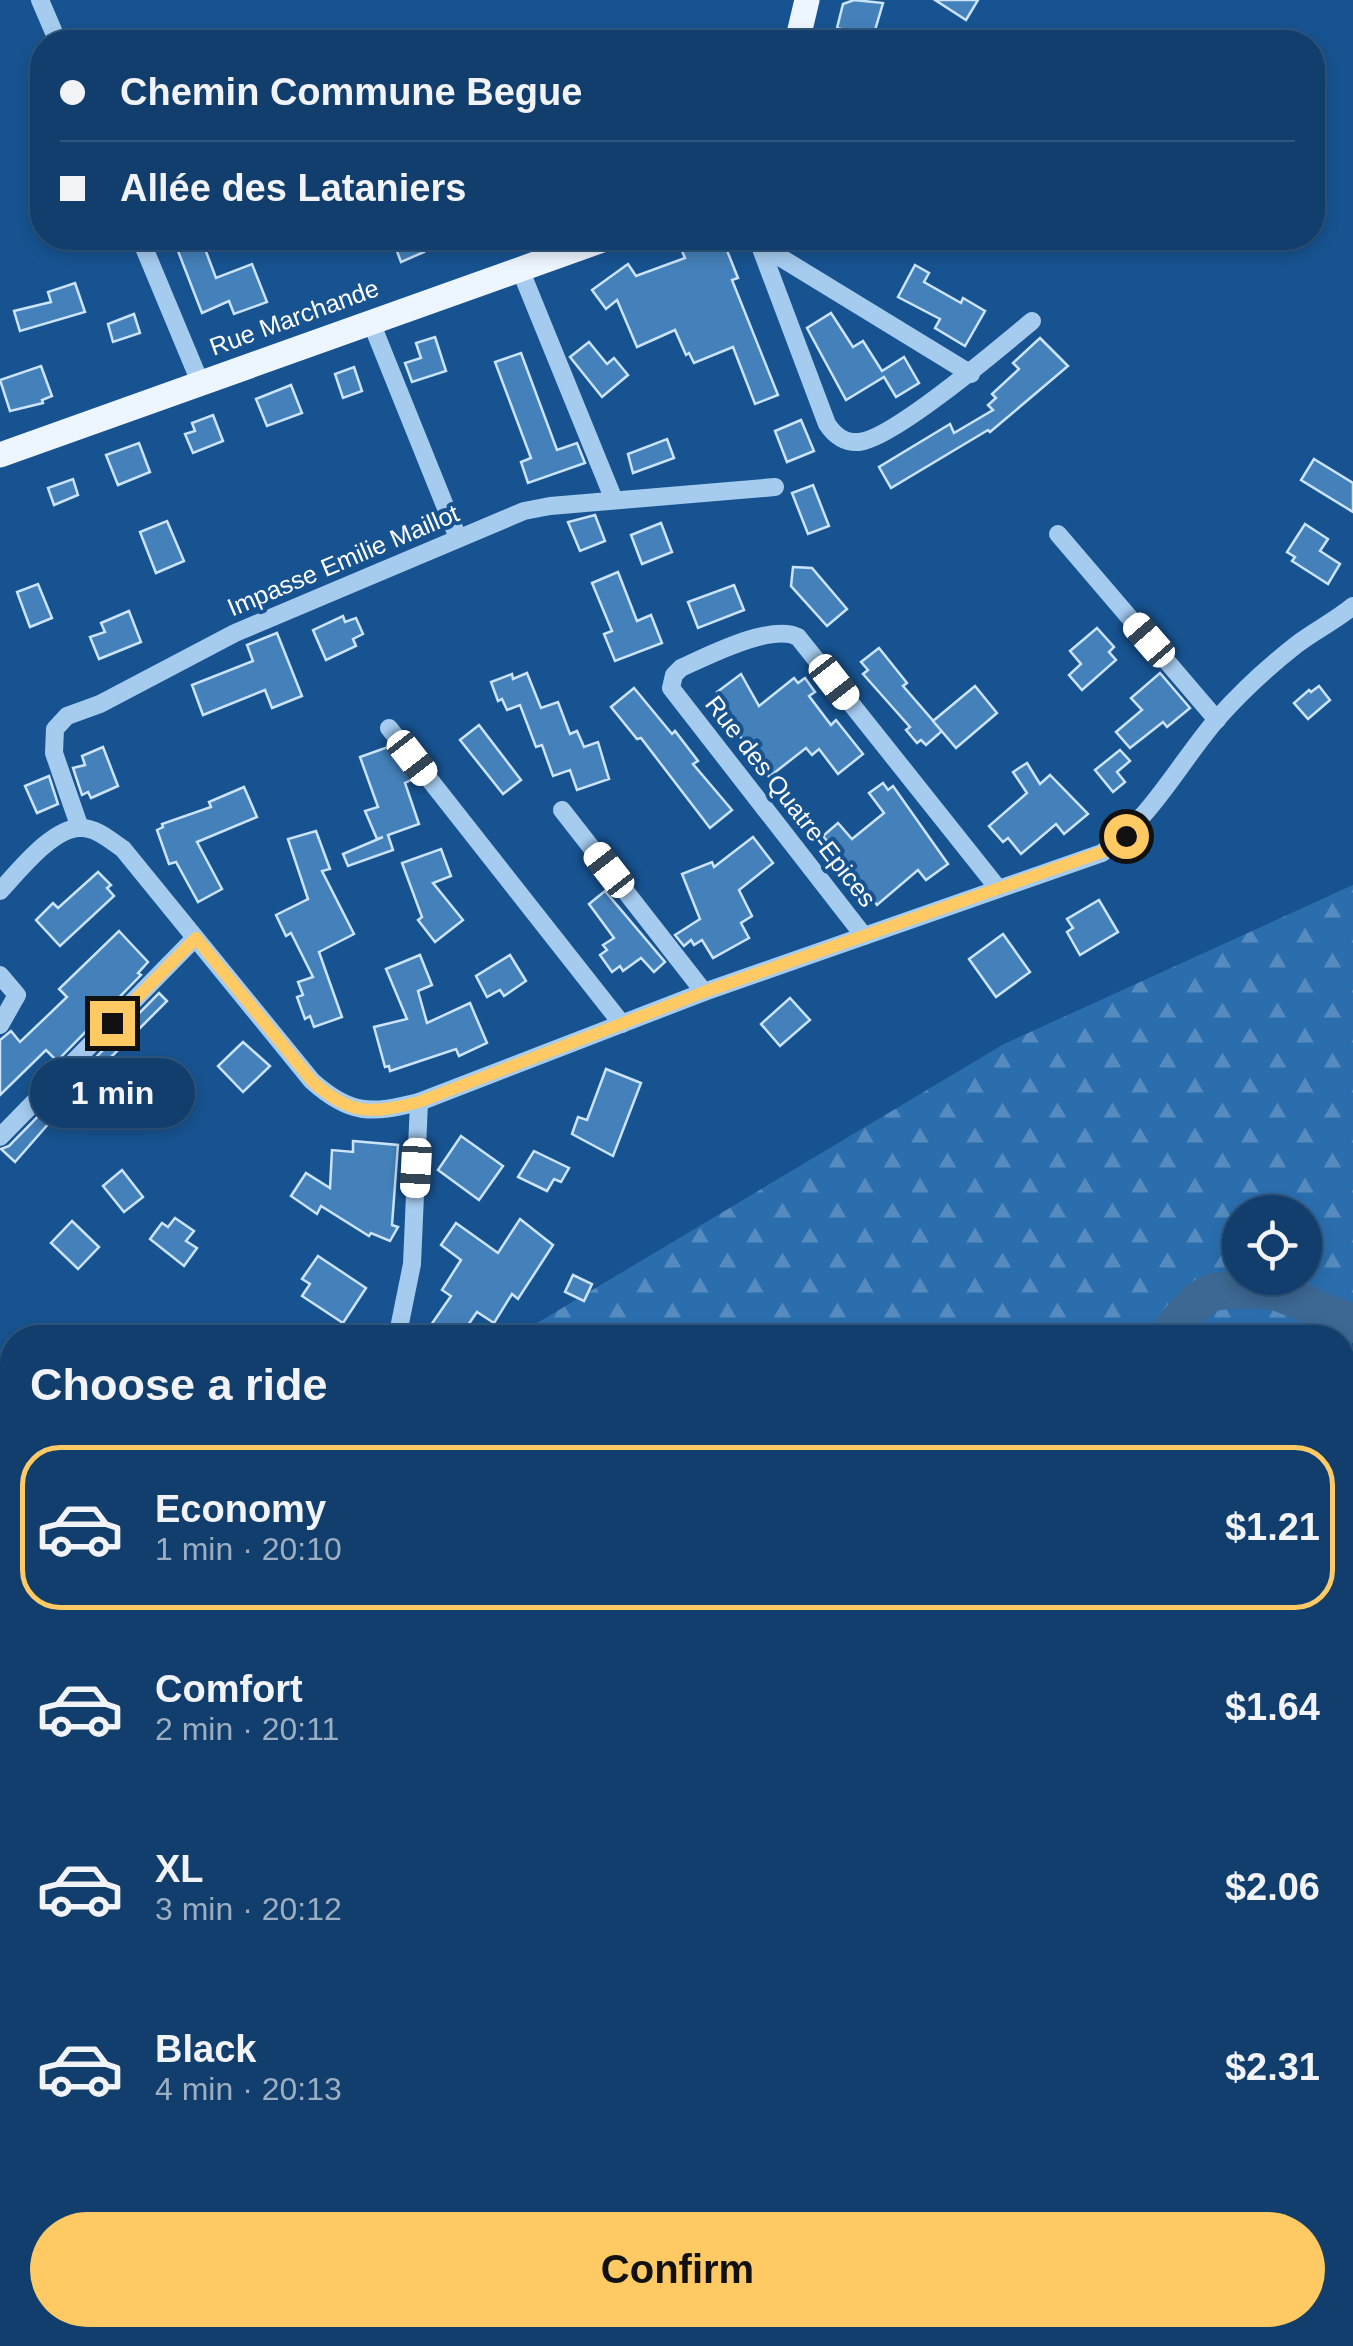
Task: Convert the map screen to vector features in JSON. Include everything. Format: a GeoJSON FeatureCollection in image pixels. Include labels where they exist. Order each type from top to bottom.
{"type":"FeatureCollection","features":[{"type":"Feature","properties":{"kind":"main road"},"geometry":{"type":"LineString","coordinates":[[800,30],[807,0]]}},
{"type":"Feature","properties":{"kind":"main road","name":"Rue Marchande"},"geometry":{"type":"LineString","coordinates":[[0,455],[574,250]]}},
{"type":"Feature","properties":{"kind":"street"},"geometry":{"type":"LineString","coordinates":[[40,0],[53,30]]}},
{"type":"Feature","properties":{"kind":"street"},"geometry":{"type":"LineString","coordinates":[[145,250],[200,382]]}},
{"type":"Feature","properties":{"kind":"street"},"geometry":{"type":"LineString","coordinates":[[762,250],[827,424],[834,435],[846,440],[873,438],[971,374],[1032,321]]}},
{"type":"Feature","properties":{"kind":"street"},"geometry":{"type":"LineString","coordinates":[[773,250],[971,374]]}},
{"type":"Feature","properties":{"kind":"street"},"geometry":{"type":"LineString","coordinates":[[520,269],[614,500]]}},
{"type":"Feature","properties":{"kind":"street"},"geometry":{"type":"LineString","coordinates":[[372,322],[458,538]]}},
{"type":"Feature","properties":{"kind":"street","name":"Impasse Emilie Maillot"},"geometry":{"type":"LineString","coordinates":[[80,828],[54,753],[55,729],[67,716],[100,704],[235,634],[524,511],[775,487]]}},
{"type":"Feature","properties":{"kind":"street"},"geometry":{"type":"LineString","coordinates":[[1058,534],[1217,720]]}},
{"type":"Feature","properties":{"kind":"street"},"geometry":{"type":"LineString","coordinates":[[0,891],[44,844],[80,828],[102,835],[122,849],[312,1081],[331,1099],[356,1110],[383,1111],[419,1102],[704,992],[1102,852],[1126,836],[1217,720],[1296,645],[1353,606]]}},
{"type":"Feature","properties":{"kind":"street","name":"Rue des Quatre-Epices"},"geometry":{"type":"LineString","coordinates":[[864,936],[671,688],[674,675],[681,668],[772,633],[788,632],[798,637],[997,887]]}},
{"type":"Feature","properties":{"kind":"street"},"geometry":{"type":"LineString","coordinates":[[388,728],[622,1024]]}},
{"type":"Feature","properties":{"kind":"street"},"geometry":{"type":"LineString","coordinates":[[562,810],[704,992]]}},
{"type":"Feature","properties":{"kind":"street"},"geometry":{"type":"LineString","coordinates":[[0,1137],[196,938]]}},
{"type":"Feature","properties":{"kind":"street"},"geometry":{"type":"LineString","coordinates":[[0,975],[18,995],[0,1026]]}},
{"type":"Feature","properties":{"kind":"street"},"geometry":{"type":"LineString","coordinates":[[399,1325],[412,1264],[419,1102]]}},
{"type":"Feature","properties":{"kind":"green space"},"geometry":{"type":"Polygon","coordinates":[[[1353,885],[1353,1325],[534,1325],[1004,1044],[1353,885]]]}},
{"type":"Feature","properties":{"kind":"building"},"geometry":{"type":"Polygon","coordinates":[[[854,0],[883,3],[875,30],[837,28],[843,4],[854,0]]]}},
{"type":"Feature","properties":{"kind":"building"},"geometry":{"type":"Polygon","coordinates":[[[935,0],[978,0],[966,20],[935,0]]]}},
{"type":"Feature","properties":{"kind":"building"},"geometry":{"type":"Polygon","coordinates":[[[205,250],[216,278],[252,264],[267,302],[234,314],[229,301],[202,313],[178,251],[205,250]]]}},
{"type":"Feature","properties":{"kind":"building"},"geometry":{"type":"Polygon","coordinates":[[[396,250],[423,250],[424,252],[401,262],[396,250]]]}},
{"type":"Feature","properties":{"kind":"building"},"geometry":{"type":"Polygon","coordinates":[[[727,250],[738,278],[732,280],[778,395],[755,404],[733,347],[694,363],[675,330],[637,347],[617,300],[606,309],[592,290],[628,264],[636,276],[685,258],[682,251],[727,250]]]}},
{"type":"Feature","properties":{"kind":"building"},"geometry":{"type":"Polygon","coordinates":[[[915,265],[929,273],[924,282],[961,303],[963,298],[985,311],[965,346],[935,328],[940,319],[898,297],[915,265]]]}},
{"type":"Feature","properties":{"kind":"building"},"geometry":{"type":"Polygon","coordinates":[[[75,283],[85,312],[20,331],[14,311],[51,302],[48,292],[75,283]]]}},
{"type":"Feature","properties":{"kind":"building"},"geometry":{"type":"Polygon","coordinates":[[[831,313],[853,347],[863,341],[882,371],[904,357],[919,383],[896,397],[884,377],[846,400],[807,328],[831,313]]]}},
{"type":"Feature","properties":{"kind":"building"},"geometry":{"type":"Polygon","coordinates":[[[134,314],[140,333],[113,342],[108,324],[134,314]]]}},
{"type":"Feature","properties":{"kind":"building"},"geometry":{"type":"Polygon","coordinates":[[[435,337],[446,371],[412,382],[405,363],[421,358],[416,343],[435,337]]]}},
{"type":"Feature","properties":{"kind":"building"},"geometry":{"type":"Polygon","coordinates":[[[1040,338],[1068,366],[990,432],[891,488],[879,467],[950,424],[954,433],[993,410],[988,405],[996,398],[992,394],[1019,369],[1013,363],[1040,338]]]}},
{"type":"Feature","properties":{"kind":"building"},"geometry":{"type":"Polygon","coordinates":[[[589,342],[607,364],[614,358],[628,375],[602,397],[570,357],[589,342]]]}},
{"type":"Feature","properties":{"kind":"building"},"geometry":{"type":"Polygon","coordinates":[[[521,353],[557,450],[577,443],[585,463],[528,483],[521,462],[531,458],[495,362],[521,353]]]}},
{"type":"Feature","properties":{"kind":"building"},"geometry":{"type":"Polygon","coordinates":[[[41,366],[52,396],[43,403],[10,411],[0,380],[41,366]]]}},
{"type":"Feature","properties":{"kind":"building"},"geometry":{"type":"Polygon","coordinates":[[[354,367],[362,391],[343,398],[335,374],[354,367]]]}},
{"type":"Feature","properties":{"kind":"building"},"geometry":{"type":"Polygon","coordinates":[[[291,385],[302,413],[267,426],[256,399],[291,385]]]}},
{"type":"Feature","properties":{"kind":"building"},"geometry":{"type":"Polygon","coordinates":[[[213,415],[223,441],[193,453],[185,434],[195,431],[192,423],[213,415]]]}},
{"type":"Feature","properties":{"kind":"building"},"geometry":{"type":"Polygon","coordinates":[[[801,420],[814,451],[787,462],[775,431],[801,420]]]}},
{"type":"Feature","properties":{"kind":"building"},"geometry":{"type":"Polygon","coordinates":[[[667,439],[674,458],[633,473],[628,454],[667,439]]]}},
{"type":"Feature","properties":{"kind":"building"},"geometry":{"type":"Polygon","coordinates":[[[139,443],[150,472],[118,485],[106,455],[139,443]]]}},
{"type":"Feature","properties":{"kind":"building"},"geometry":{"type":"Polygon","coordinates":[[[1314,459],[1353,483],[1353,512],[1301,480],[1314,459]]]}},
{"type":"Feature","properties":{"kind":"building"},"geometry":{"type":"Polygon","coordinates":[[[73,479],[78,495],[54,505],[48,488],[73,479]]]}},
{"type":"Feature","properties":{"kind":"building"},"geometry":{"type":"Polygon","coordinates":[[[813,485],[829,526],[808,534],[792,493],[813,485]]]}},
{"type":"Feature","properties":{"kind":"building"},"geometry":{"type":"Polygon","coordinates":[[[595,515],[605,541],[580,551],[568,522],[595,515]]]}},
{"type":"Feature","properties":{"kind":"building"},"geometry":{"type":"Polygon","coordinates":[[[167,521],[184,561],[156,573],[140,532],[167,521]]]}},
{"type":"Feature","properties":{"kind":"building"},"geometry":{"type":"Polygon","coordinates":[[[661,523],[672,552],[642,564],[631,535],[661,523]]]}},
{"type":"Feature","properties":{"kind":"building"},"geometry":{"type":"Polygon","coordinates":[[[1305,524],[1328,539],[1320,551],[1340,564],[1328,584],[1292,561],[1295,557],[1287,552],[1305,524]]]}},
{"type":"Feature","properties":{"kind":"building"},"geometry":{"type":"Polygon","coordinates":[[[793,567],[812,568],[847,609],[827,626],[791,586],[793,567]]]}},
{"type":"Feature","properties":{"kind":"building"},"geometry":{"type":"Polygon","coordinates":[[[618,572],[637,621],[651,615],[662,643],[615,661],[604,634],[612,631],[592,583],[618,572]]]}},
{"type":"Feature","properties":{"kind":"building"},"geometry":{"type":"Polygon","coordinates":[[[38,584],[52,618],[30,627],[17,592],[38,584]]]}},
{"type":"Feature","properties":{"kind":"building"},"geometry":{"type":"Polygon","coordinates":[[[734,585],[744,610],[698,628],[688,602],[734,585]]]}},
{"type":"Feature","properties":{"kind":"building"},"geometry":{"type":"Polygon","coordinates":[[[129,611],[141,642],[99,659],[90,637],[105,632],[101,623],[129,611]]]}},
{"type":"Feature","properties":{"kind":"building"},"geometry":{"type":"Polygon","coordinates":[[[343,616],[345,622],[356,618],[363,634],[353,639],[356,646],[326,660],[313,630],[343,616]]]}},
{"type":"Feature","properties":{"kind":"building"},"geometry":{"type":"Polygon","coordinates":[[[1097,628],[1114,647],[1109,652],[1116,660],[1082,690],[1069,675],[1081,664],[1070,651],[1097,628]]]}},
{"type":"Feature","properties":{"kind":"building"},"geometry":{"type":"Polygon","coordinates":[[[277,633],[302,696],[272,708],[265,690],[203,715],[192,685],[253,661],[247,645],[277,633]]]}},
{"type":"Feature","properties":{"kind":"building"},"geometry":{"type":"Polygon","coordinates":[[[879,648],[907,683],[903,686],[942,731],[926,745],[921,740],[917,743],[906,730],[910,727],[863,674],[868,670],[861,662],[879,648]]]}},
{"type":"Feature","properties":{"kind":"building"},"geometry":{"type":"Polygon","coordinates":[[[527,673],[541,708],[558,702],[570,734],[577,731],[584,747],[598,742],[609,779],[577,790],[570,770],[553,776],[542,745],[536,747],[520,705],[507,710],[502,699],[498,701],[491,682],[527,673]]]}},
{"type":"Feature","properties":{"kind":"building"},"geometry":{"type":"Polygon","coordinates":[[[1160,673],[1190,708],[1167,727],[1163,722],[1130,748],[1116,732],[1142,710],[1131,698],[1160,673]]]}},
{"type":"Feature","properties":{"kind":"building"},"geometry":{"type":"Polygon","coordinates":[[[741,674],[759,706],[794,678],[798,683],[805,678],[815,692],[809,696],[831,725],[836,720],[863,754],[838,774],[819,749],[812,755],[806,748],[769,777],[724,714],[728,710],[717,692],[741,674]]]}},
{"type":"Feature","properties":{"kind":"building"},"geometry":{"type":"Polygon","coordinates":[[[975,686],[997,713],[956,748],[933,721],[975,686]]]}},
{"type":"Feature","properties":{"kind":"building"},"geometry":{"type":"Polygon","coordinates":[[[1319,686],[1330,700],[1308,719],[1294,703],[1319,686]]]}},
{"type":"Feature","properties":{"kind":"building"},"geometry":{"type":"Polygon","coordinates":[[[634,688],[672,734],[675,731],[698,761],[693,764],[732,810],[710,828],[641,738],[637,739],[611,707],[634,688]]]}},
{"type":"Feature","properties":{"kind":"building"},"geometry":{"type":"Polygon","coordinates":[[[479,725],[521,780],[503,794],[460,740],[479,725]]]}},
{"type":"Feature","properties":{"kind":"building"},"geometry":{"type":"Polygon","coordinates":[[[103,747],[118,786],[91,798],[88,792],[82,795],[73,768],[85,765],[82,756],[103,747]]]}},
{"type":"Feature","properties":{"kind":"building"},"geometry":{"type":"Polygon","coordinates":[[[388,747],[409,773],[411,780],[405,783],[419,824],[388,835],[393,850],[348,866],[343,854],[383,837],[377,839],[365,811],[378,807],[360,757],[388,747]]]}},
{"type":"Feature","properties":{"kind":"building"},"geometry":{"type":"Polygon","coordinates":[[[1120,750],[1130,761],[1117,772],[1125,782],[1113,792],[1095,770],[1120,750]]]}},
{"type":"Feature","properties":{"kind":"building"},"geometry":{"type":"Polygon","coordinates":[[[1027,763],[1040,784],[1050,775],[1088,814],[1064,834],[1056,824],[1021,854],[1008,838],[1003,842],[989,826],[1027,793],[1013,772],[1027,763]]]}},
{"type":"Feature","properties":{"kind":"building"},"geometry":{"type":"Polygon","coordinates":[[[49,776],[58,804],[37,813],[25,786],[49,776]]]}},
{"type":"Feature","properties":{"kind":"building"},"geometry":{"type":"Polygon","coordinates":[[[883,783],[888,790],[893,786],[948,864],[926,880],[918,870],[877,905],[823,836],[838,823],[852,839],[884,813],[869,793],[883,783]]]}},
{"type":"Feature","properties":{"kind":"building"},"geometry":{"type":"Polygon","coordinates":[[[244,787],[257,817],[197,842],[222,889],[198,902],[176,862],[169,864],[157,830],[162,824],[211,807],[209,802],[244,787]]]}},
{"type":"Feature","properties":{"kind":"building"},"geometry":{"type":"Polygon","coordinates":[[[316,831],[330,869],[322,871],[354,934],[319,952],[342,1017],[314,1027],[310,1016],[305,1019],[297,997],[303,995],[298,982],[313,977],[291,933],[286,936],[276,915],[308,899],[288,839],[316,831]]]}},
{"type":"Feature","properties":{"kind":"building"},"geometry":{"type":"Polygon","coordinates":[[[753,837],[773,863],[739,890],[752,916],[741,923],[749,938],[713,958],[702,940],[694,945],[691,940],[684,946],[675,935],[700,919],[682,874],[712,862],[714,867],[753,837]]]}},
{"type":"Feature","properties":{"kind":"building"},"geometry":{"type":"Polygon","coordinates":[[[441,849],[451,876],[433,883],[463,920],[435,942],[418,920],[422,917],[402,863],[441,849]]]}},
{"type":"Feature","properties":{"kind":"building"},"geometry":{"type":"Polygon","coordinates":[[[98,872],[111,885],[107,888],[114,896],[60,946],[36,920],[53,903],[58,908],[98,872]]]}},
{"type":"Feature","properties":{"kind":"building"},"geometry":{"type":"Polygon","coordinates":[[[605,891],[665,962],[654,972],[641,958],[623,971],[620,966],[612,972],[600,955],[607,950],[603,945],[614,938],[589,904],[605,891]]]}},
{"type":"Feature","properties":{"kind":"building"},"geometry":{"type":"Polygon","coordinates":[[[1099,900],[1118,932],[1080,955],[1067,932],[1073,928],[1067,919],[1099,900]]]}},
{"type":"Feature","properties":{"kind":"building"},"geometry":{"type":"Polygon","coordinates":[[[119,931],[148,962],[138,973],[141,975],[57,1061],[46,1050],[0,1095],[0,1040],[11,1031],[20,1042],[67,997],[59,989],[119,931]]]}},
{"type":"Feature","properties":{"kind":"building"},"geometry":{"type":"Polygon","coordinates":[[[1003,934],[1030,972],[996,997],[969,959],[1003,934]]]}},
{"type":"Feature","properties":{"kind":"building"},"geometry":{"type":"Polygon","coordinates":[[[420,955],[432,985],[418,991],[427,1023],[470,1003],[487,1043],[459,1056],[456,1049],[390,1071],[389,1066],[385,1067],[374,1027],[407,1019],[386,969],[420,955]]]}},
{"type":"Feature","properties":{"kind":"building"},"geometry":{"type":"Polygon","coordinates":[[[510,955],[526,981],[504,996],[500,990],[487,997],[476,976],[510,955]]]}},
{"type":"Feature","properties":{"kind":"building"},"geometry":{"type":"Polygon","coordinates":[[[159,993],[167,1001],[77,1091],[15,1162],[1,1149],[9,1146],[159,993]]]}},
{"type":"Feature","properties":{"kind":"building"},"geometry":{"type":"Polygon","coordinates":[[[790,998],[810,1020],[780,1046],[761,1024],[790,998]]]}},
{"type":"Feature","properties":{"kind":"building"},"geometry":{"type":"Polygon","coordinates":[[[243,1042],[270,1066],[243,1092],[218,1066],[243,1042]]]}},
{"type":"Feature","properties":{"kind":"building"},"geometry":{"type":"Polygon","coordinates":[[[606,1069],[641,1083],[613,1156],[572,1134],[578,1117],[587,1120],[606,1069]]]}},
{"type":"Feature","properties":{"kind":"building"},"geometry":{"type":"Polygon","coordinates":[[[461,1136],[503,1166],[479,1200],[438,1170],[461,1136]]]}},
{"type":"Feature","properties":{"kind":"building"},"geometry":{"type":"Polygon","coordinates":[[[353,1141],[398,1145],[392,1225],[398,1227],[390,1241],[371,1233],[369,1236],[321,1206],[317,1214],[291,1196],[306,1173],[330,1188],[332,1150],[353,1152],[353,1141]]]}},
{"type":"Feature","properties":{"kind":"building"},"geometry":{"type":"Polygon","coordinates":[[[534,1151],[569,1168],[561,1182],[554,1179],[547,1191],[518,1177],[534,1151]]]}},
{"type":"Feature","properties":{"kind":"building"},"geometry":{"type":"Polygon","coordinates":[[[122,1170],[143,1197],[124,1212],[103,1186],[122,1170]]]}},
{"type":"Feature","properties":{"kind":"building"},"geometry":{"type":"Polygon","coordinates":[[[175,1218],[194,1231],[186,1241],[197,1248],[184,1266],[150,1239],[162,1223],[168,1227],[175,1218]]]}},
{"type":"Feature","properties":{"kind":"building"},"geometry":{"type":"Polygon","coordinates":[[[520,1219],[553,1245],[518,1299],[512,1294],[494,1323],[477,1312],[468,1325],[431,1325],[451,1296],[442,1290],[461,1260],[441,1245],[456,1223],[498,1253],[520,1219]]]}},
{"type":"Feature","properties":{"kind":"building"},"geometry":{"type":"Polygon","coordinates":[[[72,1221],[99,1247],[78,1269],[51,1243],[72,1221]]]}},
{"type":"Feature","properties":{"kind":"building"},"geometry":{"type":"Polygon","coordinates":[[[318,1256],[366,1288],[343,1323],[302,1296],[310,1284],[302,1279],[318,1256]]]}},
{"type":"Feature","properties":{"kind":"building"},"geometry":{"type":"Polygon","coordinates":[[[573,1275],[592,1284],[584,1301],[565,1292],[573,1275]]]}},
{"type":"Feature","properties":{"kind":"waterway"},"geometry":{"type":"LineString","coordinates":[[1177,1325],[1211,1293],[1257,1290],[1281,1293],[1353,1324]]}},
{"type":"Feature","properties":{"kind":"route"},"geometry":{"type":"LineString","coordinates":[[112,1023],[196,938],[331,1099],[356,1110],[383,1111],[419,1102],[704,992],[1102,852],[1126,836]]}}]}
